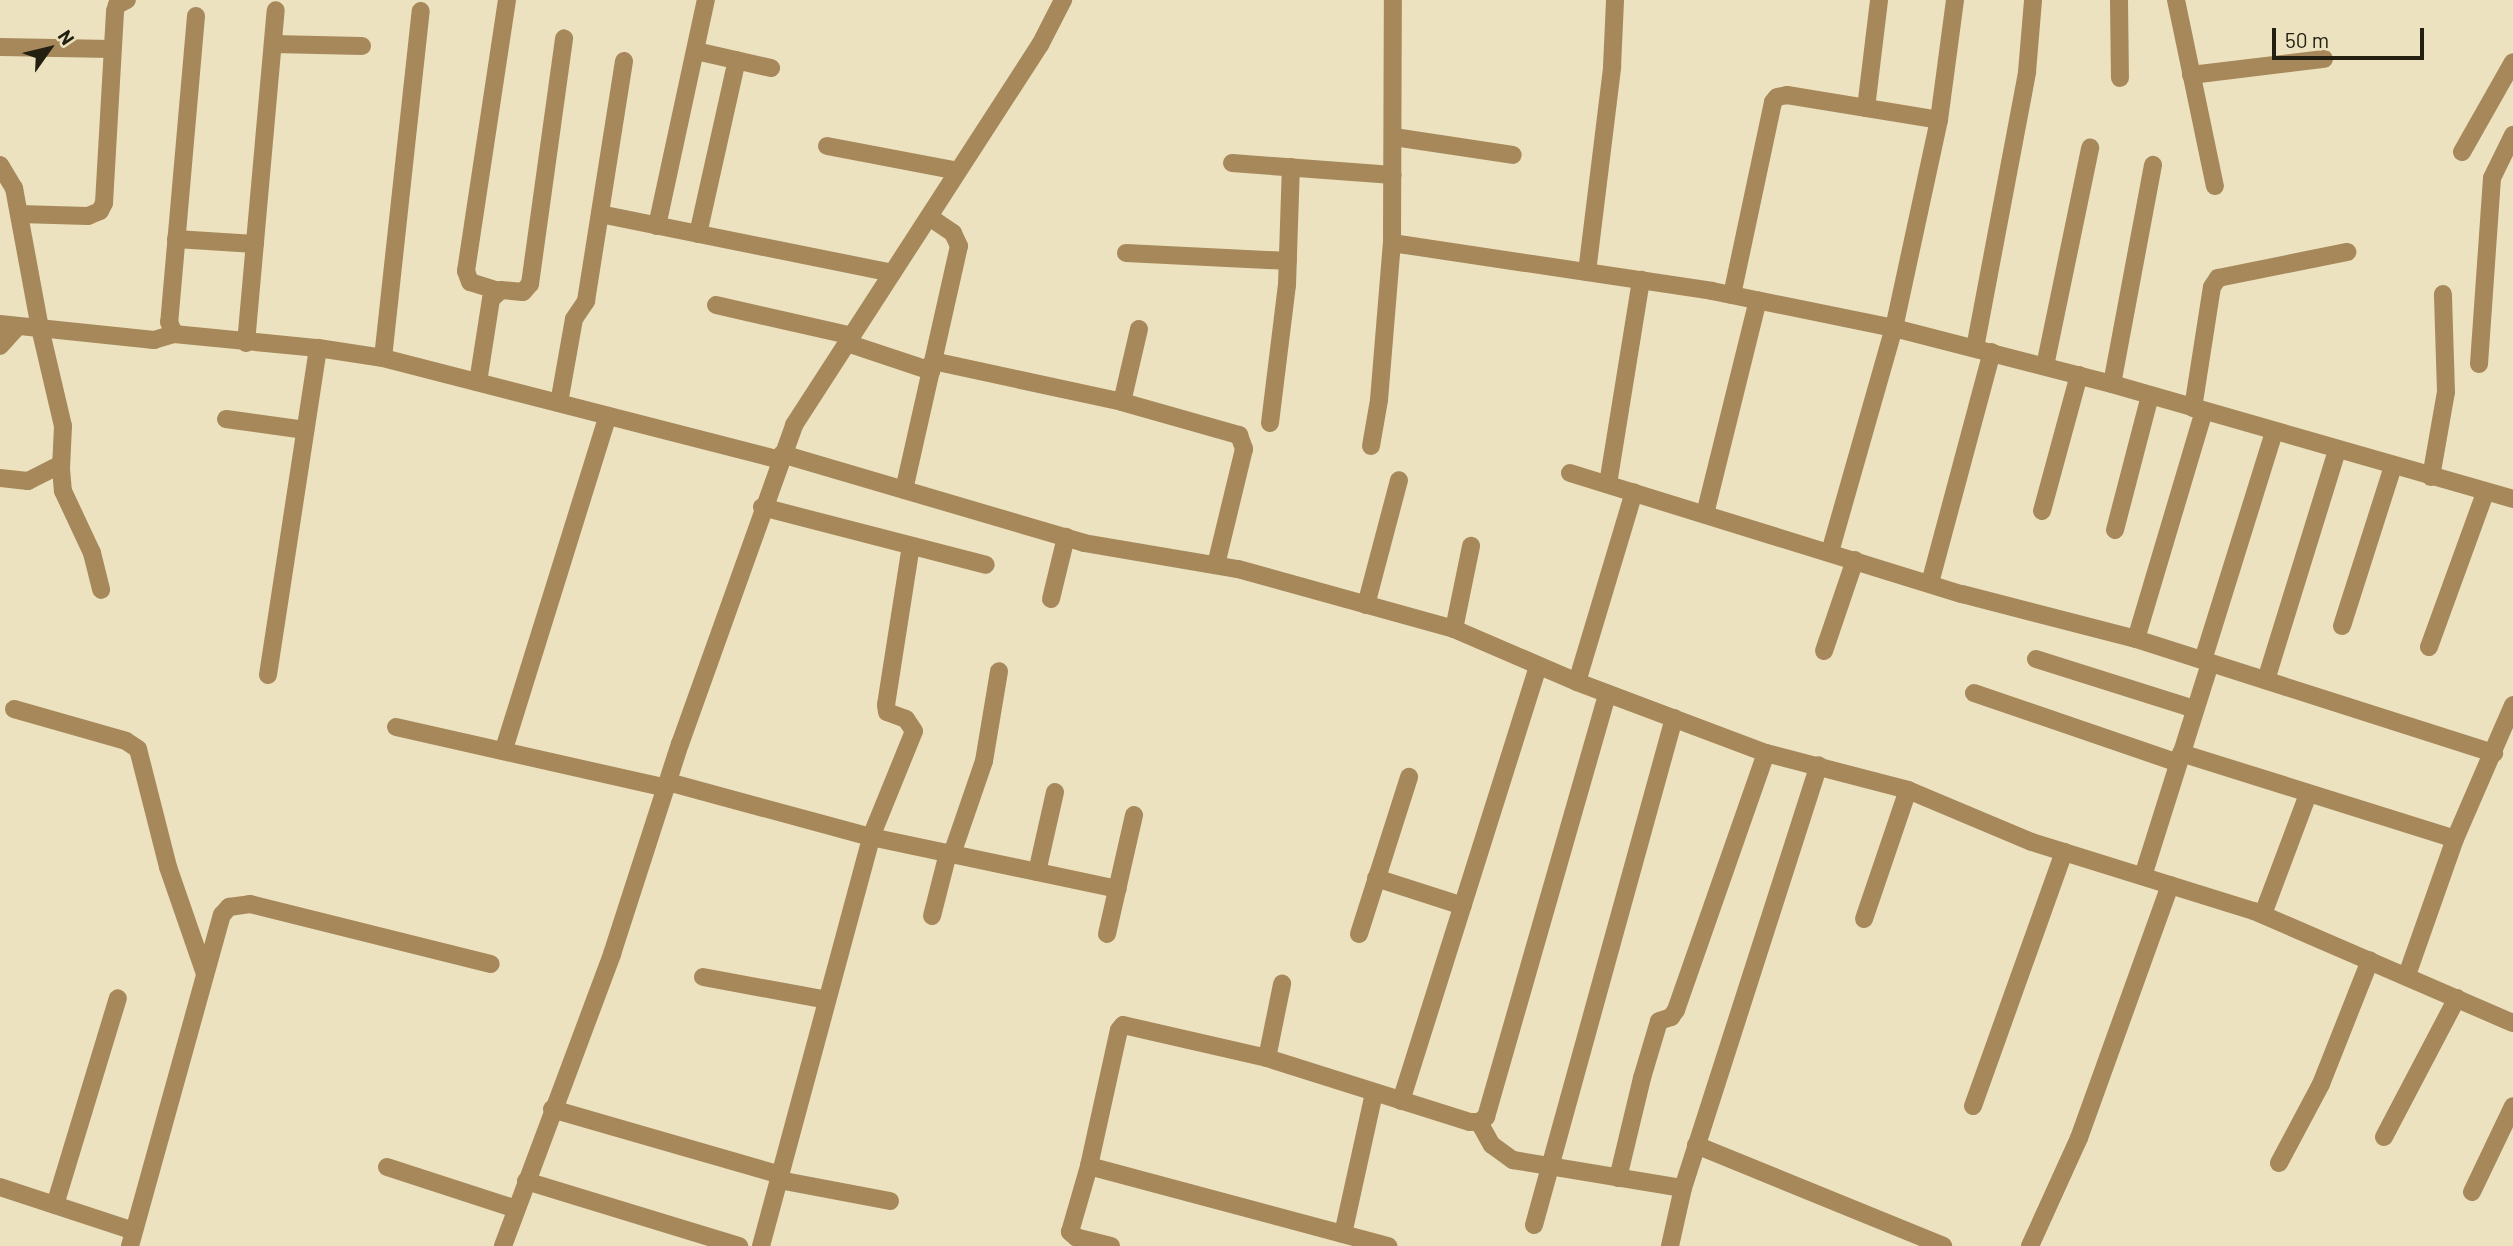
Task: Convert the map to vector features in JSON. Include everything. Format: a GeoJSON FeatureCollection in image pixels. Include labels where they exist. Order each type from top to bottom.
{"type":"FeatureCollection","features":[{"type":"Feature","properties":{"kind":"street"},"geometry":{"type":"LineString","coordinates":[[19,214],[88,216],[100,211],[104,202],[115,11],[117,5],[128,0]]}},
{"type":"Feature","properties":{"kind":"street"},"geometry":{"type":"LineString","coordinates":[[507,0],[466,271],[470,282],[499,291],[523,292],[530,284],[564,38]]}},
{"type":"Feature","properties":{"kind":"street"},"geometry":{"type":"LineString","coordinates":[[657,226],[706,0]]}},
{"type":"Feature","properties":{"kind":"street"},"geometry":{"type":"LineString","coordinates":[[503,1246],[612,954],[762,507],[794,425],[1040,45],[1061,0]]}},
{"type":"Feature","properties":{"kind":"street"},"geometry":{"type":"LineString","coordinates":[[1371,446],[1380,387],[1392,243],[1393,0]]}},
{"type":"Feature","properties":{"kind":"street"},"geometry":{"type":"LineString","coordinates":[[1587,272],[1612,67],[1615,0]]}},
{"type":"Feature","properties":{"kind":"street"},"geometry":{"type":"LineString","coordinates":[[1866,108],[1880,0]]}},
{"type":"Feature","properties":{"kind":"street"},"geometry":{"type":"LineString","coordinates":[[1830,552],[1894,328],[1939,120],[1955,0]]}},
{"type":"Feature","properties":{"kind":"street"},"geometry":{"type":"LineString","coordinates":[[1930,583],[1984,350],[2027,72],[2033,0]]}},
{"type":"Feature","properties":{"kind":"street"},"geometry":{"type":"LineString","coordinates":[[2119,0],[2120,78]]}},
{"type":"Feature","properties":{"kind":"street"},"geometry":{"type":"LineString","coordinates":[[2176,0],[2214,186]]}},
{"type":"Feature","properties":{"kind":"street"},"geometry":{"type":"LineString","coordinates":[[246,342],[275,10]]}},
{"type":"Feature","properties":{"kind":"street"},"geometry":{"type":"LineString","coordinates":[[383,358],[421,11]]}},
{"type":"Feature","properties":{"kind":"street"},"geometry":{"type":"LineString","coordinates":[[174,334],[169,321],[196,16]]}},
{"type":"Feature","properties":{"kind":"street"},"geometry":{"type":"LineString","coordinates":[[273,44],[362,46]]}},
{"type":"Feature","properties":{"kind":"street"},"geometry":{"type":"LineString","coordinates":[[0,47],[113,50]]}},
{"type":"Feature","properties":{"kind":"street"},"geometry":{"type":"LineString","coordinates":[[696,51],[771,68]]}},
{"type":"Feature","properties":{"kind":"street"},"geometry":{"type":"LineString","coordinates":[[2191,75],[2324,59]]}},
{"type":"Feature","properties":{"kind":"street"},"geometry":{"type":"LineString","coordinates":[[698,234],[737,60]]}},
{"type":"Feature","properties":{"kind":"street"},"geometry":{"type":"LineString","coordinates":[[559,403],[574,319],[586,301],[624,61]]}},
{"type":"Feature","properties":{"kind":"street"},"geometry":{"type":"LineString","coordinates":[[2462,152],[2513,62]]}},
{"type":"Feature","properties":{"kind":"street"},"geometry":{"type":"LineString","coordinates":[[1731,295],[1773,102],[1787,95],[1939,120]]}},
{"type":"Feature","properties":{"kind":"street"},"geometry":{"type":"LineString","coordinates":[[2479,364],[2492,178],[2513,135]]}},
{"type":"Feature","properties":{"kind":"street"},"geometry":{"type":"LineString","coordinates":[[1394,137],[1513,155]]}},
{"type":"Feature","properties":{"kind":"street"},"geometry":{"type":"LineString","coordinates":[[827,146],[958,172]]}},
{"type":"Feature","properties":{"kind":"street"},"geometry":{"type":"LineString","coordinates":[[2045,366],[2090,148]]}},
{"type":"Feature","properties":{"kind":"street"},"geometry":{"type":"LineString","coordinates":[[1232,163],[1393,175]]}},
{"type":"Feature","properties":{"kind":"street"},"geometry":{"type":"LineString","coordinates":[[0,165],[14,188],[40,328],[63,426],[61,464],[64,491],[92,553],[101,590]]}},
{"type":"Feature","properties":{"kind":"street"},"geometry":{"type":"LineString","coordinates":[[2112,384],[2153,165]]}},
{"type":"Feature","properties":{"kind":"street"},"geometry":{"type":"LineString","coordinates":[[1270,424],[1288,261],[1291,167]]}},
{"type":"Feature","properties":{"kind":"street"},"geometry":{"type":"LineString","coordinates":[[600,214],[892,273]]}},
{"type":"Feature","properties":{"kind":"street"},"geometry":{"type":"LineString","coordinates":[[904,490],[959,246],[953,233],[929,217]]}},
{"type":"Feature","properties":{"kind":"street"},"geometry":{"type":"LineString","coordinates":[[176,239],[255,244]]}},
{"type":"Feature","properties":{"kind":"street"},"geometry":{"type":"LineString","coordinates":[[1392,243],[1731,295],[1894,328],[2112,384],[2513,499]]}},
{"type":"Feature","properties":{"kind":"street"},"geometry":{"type":"LineString","coordinates":[[2136,639],[2199,410],[2212,287],[2218,278],[2347,252]]}},
{"type":"Feature","properties":{"kind":"street"},"geometry":{"type":"LineString","coordinates":[[1126,253],[1288,261]]}},
{"type":"Feature","properties":{"kind":"street"},"geometry":{"type":"LineString","coordinates":[[1608,484],[1641,280]]}},
{"type":"Feature","properties":{"kind":"street"},"geometry":{"type":"LineString","coordinates":[[478,382],[491,299],[499,291]]}},
{"type":"Feature","properties":{"kind":"street"},"geometry":{"type":"LineString","coordinates":[[2431,477],[2446,392],[2443,294]]}},
{"type":"Feature","properties":{"kind":"street"},"geometry":{"type":"LineString","coordinates":[[1705,514],[1758,300]]}},
{"type":"Feature","properties":{"kind":"street"},"geometry":{"type":"LineString","coordinates":[[716,305],[849,339],[932,366],[1122,402],[1232,431],[1243,441],[1244,449],[1216,565]]}},
{"type":"Feature","properties":{"kind":"street"},"geometry":{"type":"LineString","coordinates":[[0,346],[9,325],[154,340],[174,334],[318,348],[383,358],[781,457],[1066,537],[1216,565],[1366,605],[1454,629],[1538,667],[1766,753],[1908,790],[2032,842],[2263,914],[2513,1023]]}},
{"type":"Feature","properties":{"kind":"street"},"geometry":{"type":"LineString","coordinates":[[1122,402],[1139,329]]}},
{"type":"Feature","properties":{"kind":"street"},"geometry":{"type":"LineString","coordinates":[[268,676],[318,348]]}},
{"type":"Feature","properties":{"kind":"street"},"geometry":{"type":"LineString","coordinates":[[2042,511],[2079,375]]}},
{"type":"Feature","properties":{"kind":"street"},"geometry":{"type":"LineString","coordinates":[[2115,530],[2150,396]]}},
{"type":"Feature","properties":{"kind":"street"},"geometry":{"type":"LineString","coordinates":[[504,749],[608,416]]}},
{"type":"Feature","properties":{"kind":"street"},"geometry":{"type":"LineString","coordinates":[[226,419],[305,429]]}},
{"type":"Feature","properties":{"kind":"street"},"geometry":{"type":"LineString","coordinates":[[2143,876],[2195,709],[2206,661],[2274,432]]}},
{"type":"Feature","properties":{"kind":"street"},"geometry":{"type":"LineString","coordinates":[[2266,680],[2337,450]]}},
{"type":"Feature","properties":{"kind":"street"},"geometry":{"type":"LineString","coordinates":[[0,478],[28,481],[61,464]]}},
{"type":"Feature","properties":{"kind":"street"},"geometry":{"type":"LineString","coordinates":[[2342,625],[2393,466]]}},
{"type":"Feature","properties":{"kind":"street"},"geometry":{"type":"LineString","coordinates":[[1570,473],[1930,583],[2136,639],[2494,753]]}},
{"type":"Feature","properties":{"kind":"street"},"geometry":{"type":"LineString","coordinates":[[1366,605],[1399,480]]}},
{"type":"Feature","properties":{"kind":"street"},"geometry":{"type":"LineString","coordinates":[[1577,682],[1634,492]]}},
{"type":"Feature","properties":{"kind":"street"},"geometry":{"type":"LineString","coordinates":[[2429,647],[2485,492]]}},
{"type":"Feature","properties":{"kind":"street"},"geometry":{"type":"LineString","coordinates":[[762,507],[985,565]]}},
{"type":"Feature","properties":{"kind":"street"},"geometry":{"type":"LineString","coordinates":[[1051,599],[1066,537]]}},
{"type":"Feature","properties":{"kind":"street"},"geometry":{"type":"LineString","coordinates":[[761,1246],[871,837],[914,731],[906,719],[887,712],[886,705],[911,546]]}},
{"type":"Feature","properties":{"kind":"street"},"geometry":{"type":"LineString","coordinates":[[1454,629],[1471,546]]}},
{"type":"Feature","properties":{"kind":"street"},"geometry":{"type":"LineString","coordinates":[[1824,651],[1855,560]]}},
{"type":"Feature","properties":{"kind":"street"},"geometry":{"type":"LineString","coordinates":[[2036,659],[2195,709]]}},
{"type":"Feature","properties":{"kind":"street"},"geometry":{"type":"LineString","coordinates":[[1401,1101],[1538,667]]}},
{"type":"Feature","properties":{"kind":"street"},"geometry":{"type":"LineString","coordinates":[[932,916],[950,853],[984,761],[999,671]]}},
{"type":"Feature","properties":{"kind":"street"},"geometry":{"type":"LineString","coordinates":[[1974,693],[2180,758],[2455,839]]}},
{"type":"Feature","properties":{"kind":"street"},"geometry":{"type":"LineString","coordinates":[[1479,1122],[1489,1109],[1607,694]]}},
{"type":"Feature","properties":{"kind":"street"},"geometry":{"type":"LineString","coordinates":[[2407,975],[2455,839],[2513,705]]}},
{"type":"Feature","properties":{"kind":"street"},"geometry":{"type":"LineString","coordinates":[[14,709],[126,741],[138,749],[168,867],[205,974]]}},
{"type":"Feature","properties":{"kind":"street"},"geometry":{"type":"LineString","coordinates":[[1534,1225],[1674,718]]}},
{"type":"Feature","properties":{"kind":"street"},"geometry":{"type":"LineString","coordinates":[[396,727],[667,785],[871,837],[1118,889]]}},
{"type":"Feature","properties":{"kind":"street"},"geometry":{"type":"LineString","coordinates":[[1618,1178],[1642,1078],[1660,1021],[1671,1017],[1675,1010],[1766,753]]}},
{"type":"Feature","properties":{"kind":"street"},"geometry":{"type":"LineString","coordinates":[[1670,1246],[1696,1145],[1819,765]]}},
{"type":"Feature","properties":{"kind":"street"},"geometry":{"type":"LineString","coordinates":[[1359,934],[1409,777]]}},
{"type":"Feature","properties":{"kind":"street"},"geometry":{"type":"LineString","coordinates":[[1864,919],[1908,790]]}},
{"type":"Feature","properties":{"kind":"street"},"geometry":{"type":"LineString","coordinates":[[1037,872],[1055,792]]}},
{"type":"Feature","properties":{"kind":"street"},"geometry":{"type":"LineString","coordinates":[[2263,914],[2308,794]]}},
{"type":"Feature","properties":{"kind":"street"},"geometry":{"type":"LineString","coordinates":[[1107,934],[1134,815]]}},
{"type":"Feature","properties":{"kind":"street"},"geometry":{"type":"LineString","coordinates":[[1973,1105],[2064,852]]}},
{"type":"Feature","properties":{"kind":"street"},"geometry":{"type":"LineString","coordinates":[[1376,878],[1463,906]]}},
{"type":"Feature","properties":{"kind":"street"},"geometry":{"type":"LineString","coordinates":[[2031,1246],[2082,1129],[2170,885]]}},
{"type":"Feature","properties":{"kind":"street"},"geometry":{"type":"LineString","coordinates":[[0,1187],[55,1205],[132,1238],[222,915],[237,904],[250,904],[491,964]]}},
{"type":"Feature","properties":{"kind":"street"},"geometry":{"type":"LineString","coordinates":[[2279,1163],[2321,1084],[2370,960]]}},
{"type":"Feature","properties":{"kind":"street"},"geometry":{"type":"LineString","coordinates":[[704,978],[827,1000]]}},
{"type":"Feature","properties":{"kind":"street"},"geometry":{"type":"LineString","coordinates":[[1266,1058],[1282,984]]}},
{"type":"Feature","properties":{"kind":"street"},"geometry":{"type":"LineString","coordinates":[[55,1205],[118,998]]}},
{"type":"Feature","properties":{"kind":"street"},"geometry":{"type":"LineString","coordinates":[[2384,1138],[2457,998]]}},
{"type":"Feature","properties":{"kind":"street"},"geometry":{"type":"LineString","coordinates":[[1111,1246],[1076,1237],[1070,1232],[1089,1166],[1119,1030],[1123,1026],[1266,1058],[1470,1122],[1479,1122]]}},
{"type":"Feature","properties":{"kind":"street"},"geometry":{"type":"LineString","coordinates":[[1345,1238],[1374,1093]]}},
{"type":"Feature","properties":{"kind":"street"},"geometry":{"type":"LineString","coordinates":[[2472,1192],[2513,1106]]}},
{"type":"Feature","properties":{"kind":"street"},"geometry":{"type":"LineString","coordinates":[[552,1109],[779,1177],[890,1201]]}},
{"type":"Feature","properties":{"kind":"street"},"geometry":{"type":"LineString","coordinates":[[1479,1122],[1501,1153],[1513,1160],[1683,1188]]}},
{"type":"Feature","properties":{"kind":"street"},"geometry":{"type":"LineString","coordinates":[[1696,1145],[1943,1246]]}},
{"type":"Feature","properties":{"kind":"street"},"geometry":{"type":"LineString","coordinates":[[1089,1166],[1345,1238],[1388,1246]]}},
{"type":"Feature","properties":{"kind":"street"},"geometry":{"type":"LineString","coordinates":[[387,1167],[516,1209]]}},
{"type":"Feature","properties":{"kind":"street"},"geometry":{"type":"LineString","coordinates":[[526,1181],[739,1246]]}}]}
